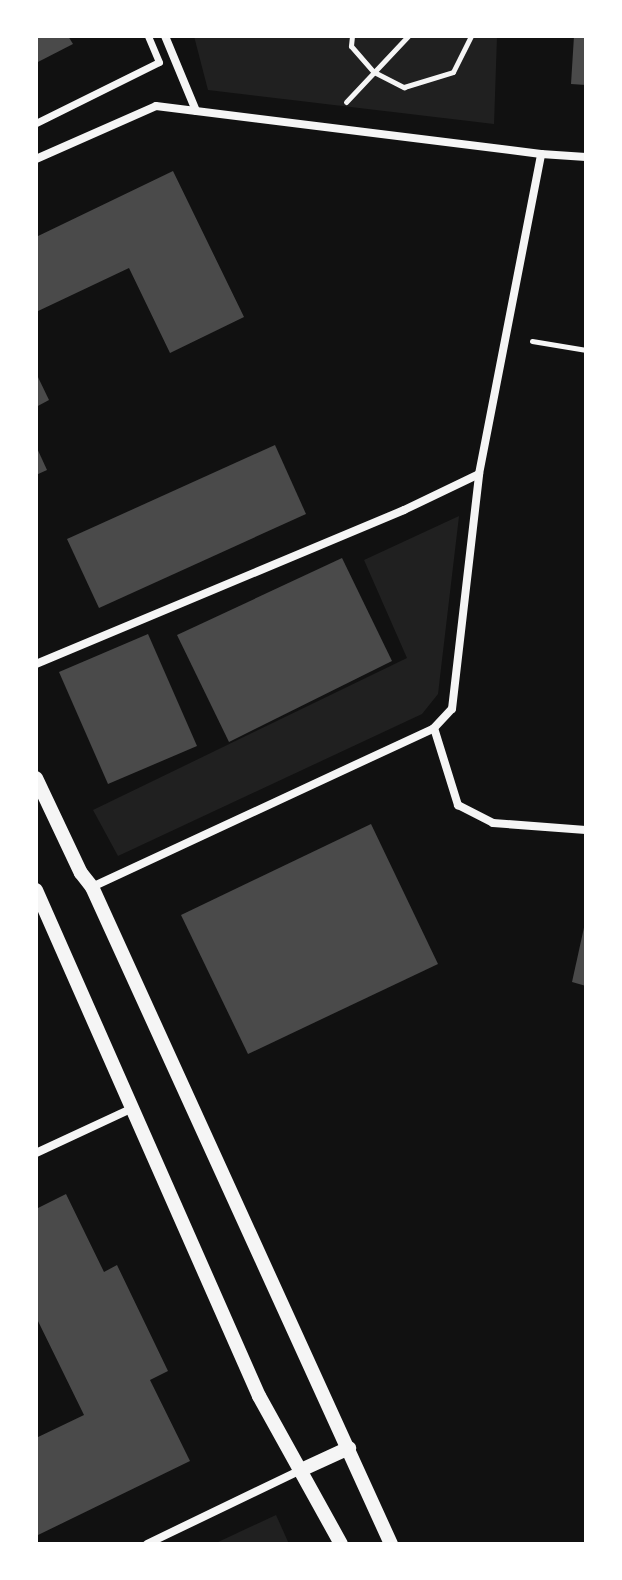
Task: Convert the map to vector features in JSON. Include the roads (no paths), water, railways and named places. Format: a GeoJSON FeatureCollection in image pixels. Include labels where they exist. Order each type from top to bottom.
{"type":"FeatureCollection","features":[{"type":"Feature","properties":{"kind":"street"},"geometry":{"type":"LineString","coordinates":[[36,123],[159,62],[148,36]]}},
{"type":"Feature","properties":{"kind":"street"},"geometry":{"type":"LineString","coordinates":[[165,36],[196,111]]}},
{"type":"Feature","properties":{"kind":"street"},"geometry":{"type":"LineString","coordinates":[[36,159],[156,106],[586,157]]}},
{"type":"Feature","properties":{"kind":"street"},"geometry":{"type":"LineString","coordinates":[[92,887],[434,728],[452,709],[479,474],[541,154]]}},
{"type":"Feature","properties":{"kind":"street"},"geometry":{"type":"LineString","coordinates":[[36,664],[404,510],[479,474]]}},
{"type":"Feature","properties":{"kind":"street"},"geometry":{"type":"LineString","coordinates":[[434,728],[458,805],[493,823],[586,830]]}},
{"type":"Feature","properties":{"kind":"street"},"geometry":{"type":"LineString","coordinates":[[36,778],[81,873],[92,887],[391,1544]]}},
{"type":"Feature","properties":{"kind":"street"},"geometry":{"type":"LineString","coordinates":[[36,890],[259,1396],[341,1544]]}},
{"type":"Feature","properties":{"kind":"street"},"geometry":{"type":"LineString","coordinates":[[36,1153],[133,1108]]}},
{"type":"Feature","properties":{"kind":"street"},"geometry":{"type":"LineString","coordinates":[[147,1544],[349,1448]]}}]}
